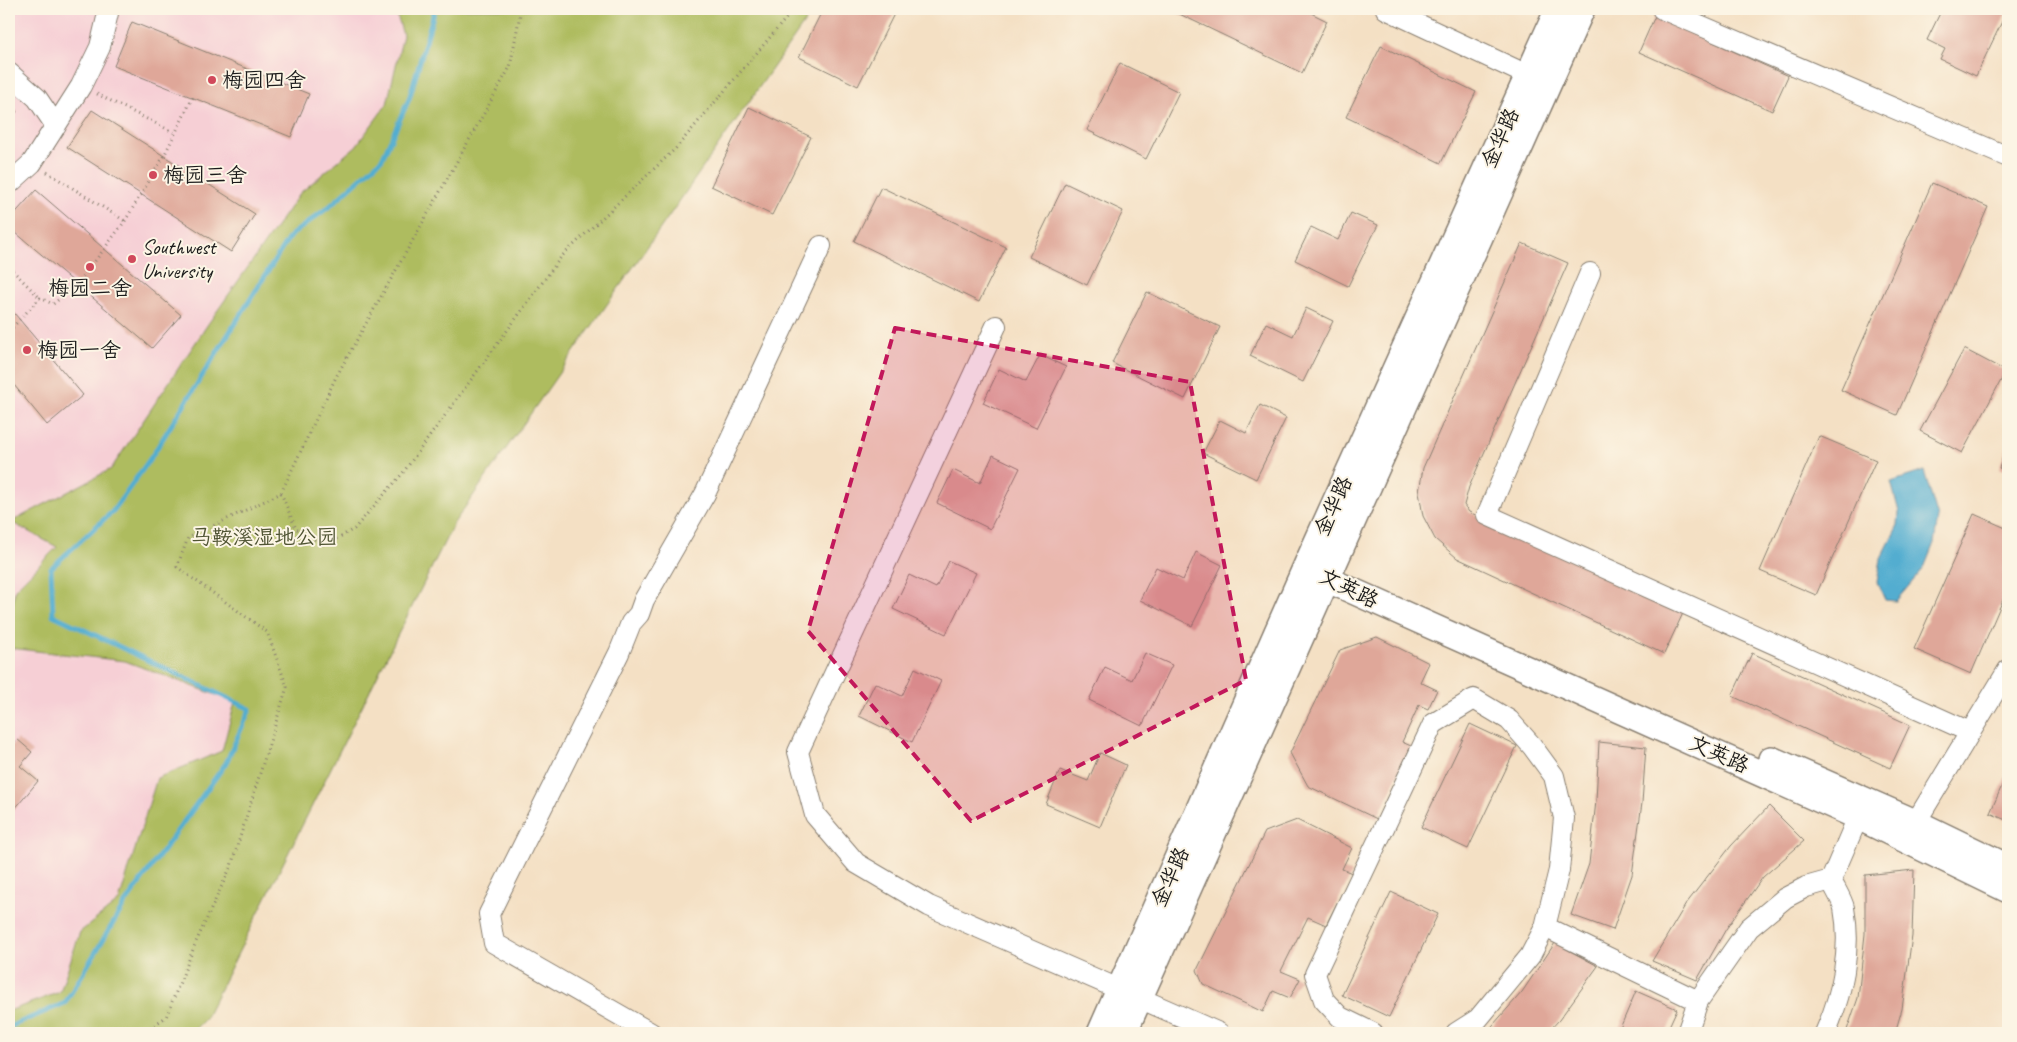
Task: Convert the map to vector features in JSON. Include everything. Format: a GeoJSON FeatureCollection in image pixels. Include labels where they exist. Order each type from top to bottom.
{"type":"FeatureCollection","features":[{"type":"Feature","properties":{"kind":"main road","name":"金华路"},"geometry":{"type":"LineString","coordinates":[[1538,80],[1558,9]]}},
{"type":"Feature","properties":{"kind":"main road","name":"金华路"},"geometry":{"type":"LineString","coordinates":[[1100,1033],[1130,994],[1321,570],[1538,80],[1582,9]]}},
{"type":"Feature","properties":{"kind":"main road","name":"文英路"},"geometry":{"type":"LineString","coordinates":[[1321,570],[1858,817],[1910,830],[2008,890]]}},
{"type":"Feature","properties":{"kind":"main road","name":"文英路"},"geometry":{"type":"LineString","coordinates":[[1321,570],[1910,830],[2008,867]]}},
{"type":"Feature","properties":{"kind":"main road","name":"金华路"},"geometry":{"type":"LineString","coordinates":[[1124,1033],[1130,994]]}},
{"type":"Feature","properties":{"kind":"street"},"geometry":{"type":"LineString","coordinates":[[10,182],[32,163],[81,86],[100,47],[109,9]]}},
{"type":"Feature","properties":{"kind":"street"},"geometry":{"type":"LineString","coordinates":[[1386,9],[1538,80]]}},
{"type":"Feature","properties":{"kind":"street"},"geometry":{"type":"LineString","coordinates":[[1662,9],[2008,157]]}},
{"type":"Feature","properties":{"kind":"street"},"geometry":{"type":"LineString","coordinates":[[9,73],[37,98],[56,126]]}},
{"type":"Feature","properties":{"kind":"street"},"geometry":{"type":"LineString","coordinates":[[651,1033],[494,943],[489,914],[619,653],[631,623],[639,614],[644,600],[705,494],[821,246]]}},
{"type":"Feature","properties":{"kind":"street"},"geometry":{"type":"LineString","coordinates":[[1590,273],[1487,515],[1970,732]]}},
{"type":"Feature","properties":{"kind":"street"},"geometry":{"type":"LineString","coordinates":[[996,326],[798,752],[816,816],[856,863],[929,906],[1220,1033]]}},
{"type":"Feature","properties":{"kind":"street"},"geometry":{"type":"LineString","coordinates":[[1910,830],[2008,670]]}},
{"type":"Feature","properties":{"kind":"street"},"geometry":{"type":"LineString","coordinates":[[1373,1033],[1340,1017],[1324,1000],[1315,974],[1433,724],[1474,699],[1509,720],[1532,746],[1554,776],[1564,818],[1558,870],[1545,927],[1530,956],[1478,1019],[1456,1033]]}},
{"type":"Feature","properties":{"kind":"street"},"geometry":{"type":"LineString","coordinates":[[1825,1033],[1834,1014],[1848,948],[1844,907],[1831,880],[1858,817]]}},
{"type":"Feature","properties":{"kind":"street"},"geometry":{"type":"LineString","coordinates":[[1687,1033],[1698,1001],[1749,928],[1785,898],[1806,887],[1831,880]]}},
{"type":"Feature","properties":{"kind":"street"},"geometry":{"type":"LineString","coordinates":[[1545,927],[1698,1001]]}},
{"type":"Feature","properties":{"kind":"path"},"geometry":{"type":"LineString","coordinates":[[142,1033],[166,1017],[196,942],[231,866],[288,687],[267,632],[177,567],[188,538],[282,494],[336,377],[510,67],[521,9]]}},
{"type":"Feature","properties":{"kind":"path"},"geometry":{"type":"LineString","coordinates":[[282,494],[296,528],[325,545],[354,529],[402,474],[562,257],[676,148],[794,9]]}},
{"type":"Feature","properties":{"kind":"path"},"geometry":{"type":"LineString","coordinates":[[81,86],[175,134]]}},
{"type":"Feature","properties":{"kind":"path"},"geometry":{"type":"LineString","coordinates":[[9,267],[40,298],[53,304],[77,285],[125,221],[164,156],[193,98]]}},
{"type":"Feature","properties":{"kind":"path"},"geometry":{"type":"LineString","coordinates":[[32,163],[125,221]]}},
{"type":"Feature","properties":{"kind":"path"},"geometry":{"type":"LineString","coordinates":[[9,331],[40,298]]}},
{"type":"Feature","properties":{"kind":"highlighted area"},"geometry":{"type":"Polygon","coordinates":[[[895,328],[1190,382],[1246,680],[971,821],[808,631],[895,328]]]}},
{"type":"Feature","properties":{"kind":"shaded area","name":"Southwest University"},"geometry":{"type":"Polygon","coordinates":[[[9,9],[395,9],[403,35],[387,104],[356,146],[300,193],[208,324],[111,469],[12,522],[57,547],[15,589],[9,630],[9,9]]]}},
{"type":"Feature","properties":{"kind":"shaded area"},"geometry":{"type":"Polygon","coordinates":[[[9,648],[125,661],[235,701],[222,751],[157,778],[119,901],[80,932],[60,992],[9,1011],[9,648]]]}},
{"type":"Feature","properties":{"kind":"green space","name":"马鞍溪湿地公园"},"geometry":{"type":"Polygon","coordinates":[[[395,9],[814,9],[454,523],[205,1019],[191,1033],[9,1033],[9,1011],[60,992],[80,932],[119,901],[157,778],[222,751],[235,702],[125,661],[9,648],[9,630],[15,589],[57,547],[11,522],[111,469],[208,324],[300,193],[356,146],[387,104],[403,35],[395,9]]]}},
{"type":"Feature","properties":{"kind":"water"},"geometry":{"type":"Polygon","coordinates":[[[1924,471],[1938,518],[1934,543],[1924,568],[1896,601],[1885,600],[1877,582],[1881,559],[1898,525],[1899,512],[1891,482],[1924,471]]]}},
{"type":"Feature","properties":{"kind":"building"},"geometry":{"type":"Polygon","coordinates":[[[823,9],[888,9],[895,12],[858,86],[799,57],[823,9]]]}},
{"type":"Feature","properties":{"kind":"building"},"geometry":{"type":"Polygon","coordinates":[[[1169,9],[1303,9],[1327,21],[1302,73],[1169,9]]]}},
{"type":"Feature","properties":{"kind":"building"},"geometry":{"type":"Polygon","coordinates":[[[1942,9],[2008,9],[1976,76],[1940,59],[1945,49],[1927,40],[1942,9]]]}},
{"type":"Feature","properties":{"kind":"building"},"geometry":{"type":"Polygon","coordinates":[[[1655,16],[1788,76],[1772,111],[1639,52],[1655,16]]]}},
{"type":"Feature","properties":{"kind":"building","name":"梅园四舍"},"geometry":{"type":"Polygon","coordinates":[[[132,22],[309,94],[291,137],[114,66],[132,22]]]}},
{"type":"Feature","properties":{"kind":"building"},"geometry":{"type":"Polygon","coordinates":[[[1381,46],[1476,92],[1441,163],[1346,117],[1381,46]]]}},
{"type":"Feature","properties":{"kind":"building"},"geometry":{"type":"Polygon","coordinates":[[[1120,63],[1179,92],[1146,159],[1087,130],[1120,63]]]}},
{"type":"Feature","properties":{"kind":"building"},"geometry":{"type":"Polygon","coordinates":[[[9,102],[17,112],[9,115],[9,102]]]}},
{"type":"Feature","properties":{"kind":"building"},"geometry":{"type":"Polygon","coordinates":[[[749,107],[811,137],[772,215],[711,186],[749,107]]]}},
{"type":"Feature","properties":{"kind":"building","name":"梅园三舍"},"geometry":{"type":"Polygon","coordinates":[[[92,110],[255,214],[231,252],[67,147],[92,110]]]}},
{"type":"Feature","properties":{"kind":"building"},"geometry":{"type":"Polygon","coordinates":[[[1065,183],[1123,211],[1087,285],[1029,257],[1065,183]]]}},
{"type":"Feature","properties":{"kind":"building"},"geometry":{"type":"Polygon","coordinates":[[[1932,183],[1988,207],[1897,415],[1841,390],[1932,183]]]}},
{"type":"Feature","properties":{"kind":"building"},"geometry":{"type":"Polygon","coordinates":[[[881,187],[1006,247],[979,302],[854,241],[881,187]]]}},
{"type":"Feature","properties":{"kind":"building","name":"梅园二舍"},"geometry":{"type":"Polygon","coordinates":[[[36,190],[181,315],[152,348],[9,227],[9,220],[36,190]]]}},
{"type":"Feature","properties":{"kind":"building"},"geometry":{"type":"Polygon","coordinates":[[[1351,213],[1378,225],[1348,286],[1295,260],[1311,227],[1338,240],[1351,213]]]}},
{"type":"Feature","properties":{"kind":"building"},"geometry":{"type":"Polygon","coordinates":[[[1522,243],[1568,263],[1469,487],[1464,505],[1469,512],[1684,611],[1664,654],[1457,558],[1435,539],[1423,516],[1419,492],[1423,468],[1522,243]]]}},
{"type":"Feature","properties":{"kind":"building"},"geometry":{"type":"Polygon","coordinates":[[[1147,292],[1220,327],[1185,399],[1112,363],[1147,292]]]}},
{"type":"Feature","properties":{"kind":"building","name":"梅园一舍"},"geometry":{"type":"Polygon","coordinates":[[[9,307],[83,395],[47,425],[9,379],[9,307]]]}},
{"type":"Feature","properties":{"kind":"building"},"geometry":{"type":"Polygon","coordinates":[[[1306,308],[1333,321],[1303,382],[1250,356],[1266,323],[1293,336],[1306,308]]]}},
{"type":"Feature","properties":{"kind":"building"},"geometry":{"type":"Polygon","coordinates":[[[1964,349],[2006,371],[1962,453],[1920,431],[1964,349]]]}},
{"type":"Feature","properties":{"kind":"building"},"geometry":{"type":"Polygon","coordinates":[[[1040,355],[1066,367],[1036,428],[983,403],[999,369],[1026,382],[1040,355]]]}},
{"type":"Feature","properties":{"kind":"building"},"geometry":{"type":"Polygon","coordinates":[[[1260,405],[1286,418],[1256,479],[1203,453],[1220,420],[1246,433],[1260,405]]]}},
{"type":"Feature","properties":{"kind":"building"},"geometry":{"type":"Polygon","coordinates":[[[1819,436],[1876,460],[1816,595],[1760,571],[1819,436]]]}},
{"type":"Feature","properties":{"kind":"building"},"geometry":{"type":"Polygon","coordinates":[[[2008,445],[2008,471],[1999,468],[2008,445]]]}},
{"type":"Feature","properties":{"kind":"building"},"geometry":{"type":"Polygon","coordinates":[[[993,455],[1020,468],[990,529],[937,503],[953,470],[980,483],[993,455]]]}},
{"type":"Feature","properties":{"kind":"building"},"geometry":{"type":"Polygon","coordinates":[[[1974,514],[2008,529],[2008,588],[1971,674],[1914,649],[1974,514]]]}},
{"type":"Feature","properties":{"kind":"building"},"geometry":{"type":"Polygon","coordinates":[[[1196,552],[1222,565],[1192,626],[1140,600],[1156,567],[1183,580],[1196,552]]]}},
{"type":"Feature","properties":{"kind":"building"},"geometry":{"type":"Polygon","coordinates":[[[949,561],[976,573],[946,634],[893,609],[909,575],[936,588],[949,561]]]}},
{"type":"Feature","properties":{"kind":"building"},"geometry":{"type":"Polygon","coordinates":[[[1377,637],[1429,663],[1420,682],[1437,690],[1428,709],[1419,705],[1402,742],[1411,746],[1377,819],[1308,786],[1290,753],[1340,650],[1377,637]]]}},
{"type":"Feature","properties":{"kind":"building"},"geometry":{"type":"Polygon","coordinates":[[[1145,653],[1172,665],[1142,726],[1089,700],[1105,667],[1132,680],[1145,653]]]}},
{"type":"Feature","properties":{"kind":"building"},"geometry":{"type":"Polygon","coordinates":[[[1752,653],[1910,725],[1890,768],[1732,696],[1752,653]]]}},
{"type":"Feature","properties":{"kind":"building"},"geometry":{"type":"Polygon","coordinates":[[[915,668],[941,681],[912,742],[859,716],[875,683],[902,696],[915,668]]]}},
{"type":"Feature","properties":{"kind":"building"},"geometry":{"type":"Polygon","coordinates":[[[1470,724],[1517,746],[1468,849],[1421,827],[1470,724]]]}},
{"type":"Feature","properties":{"kind":"building"},"geometry":{"type":"Polygon","coordinates":[[[17,739],[32,752],[20,766],[38,781],[9,816],[9,749],[17,739]]]}},
{"type":"Feature","properties":{"kind":"building"},"geometry":{"type":"Polygon","coordinates":[[[1599,742],[1646,747],[1642,803],[1632,875],[1613,930],[1571,915],[1589,864],[1596,801],[1599,742]]]}},
{"type":"Feature","properties":{"kind":"building"},"geometry":{"type":"Polygon","coordinates":[[[1100,753],[1126,765],[1100,827],[1046,804],[1060,770],[1088,781],[1100,753]]]}},
{"type":"Feature","properties":{"kind":"building"},"geometry":{"type":"Polygon","coordinates":[[[2008,772],[2008,821],[1990,813],[2008,772]]]}},
{"type":"Feature","properties":{"kind":"building"},"geometry":{"type":"Polygon","coordinates":[[[1769,806],[1804,841],[1763,877],[1726,929],[1697,980],[1652,961],[1686,904],[1731,846],[1769,806]]]}},
{"type":"Feature","properties":{"kind":"building"},"geometry":{"type":"Polygon","coordinates":[[[1297,820],[1352,848],[1342,869],[1352,873],[1326,925],[1308,917],[1281,971],[1300,979],[1290,998],[1273,991],[1263,1012],[1203,984],[1197,970],[1265,832],[1297,820]]]}},
{"type":"Feature","properties":{"kind":"building"},"geometry":{"type":"Polygon","coordinates":[[[1914,870],[1912,936],[1902,1009],[1895,1033],[1846,1033],[1858,998],[1865,934],[1865,875],[1914,870]]]}},
{"type":"Feature","properties":{"kind":"building"},"geometry":{"type":"Polygon","coordinates":[[[1391,892],[1438,914],[1389,1017],[1342,995],[1391,892]]]}},
{"type":"Feature","properties":{"kind":"building"},"geometry":{"type":"Polygon","coordinates":[[[1555,943],[1598,966],[1559,1020],[1547,1033],[1486,1033],[1522,992],[1555,943]]]}},
{"type":"Feature","properties":{"kind":"building"},"geometry":{"type":"Polygon","coordinates":[[[1636,991],[1677,1009],[1666,1033],[1618,1033],[1636,991]]]}},
{"type":"Feature","properties":{"kind":"waterway"},"geometry":{"type":"LineString","coordinates":[[9,1027],[65,1003],[124,905],[226,763],[250,709],[53,615],[51,568],[113,511],[150,459],[290,236],[330,206],[382,159],[409,99],[435,9]]}},
{"type":"Feature","properties":{"kind":"place","name":"梅园四舍"},"geometry":{"type":"Point","coordinates":[212,80]}},
{"type":"Feature","properties":{"kind":"place","name":"梅园三舍"},"geometry":{"type":"Point","coordinates":[153,175]}},
{"type":"Feature","properties":{"kind":"place","name":"Southwest University"},"geometry":{"type":"Point","coordinates":[132,259]}},
{"type":"Feature","properties":{"kind":"place","name":"梅园二舍"},"geometry":{"type":"Point","coordinates":[90,267]}},
{"type":"Feature","properties":{"kind":"place","name":"梅园一舍"},"geometry":{"type":"Point","coordinates":[27,350]}}]}
